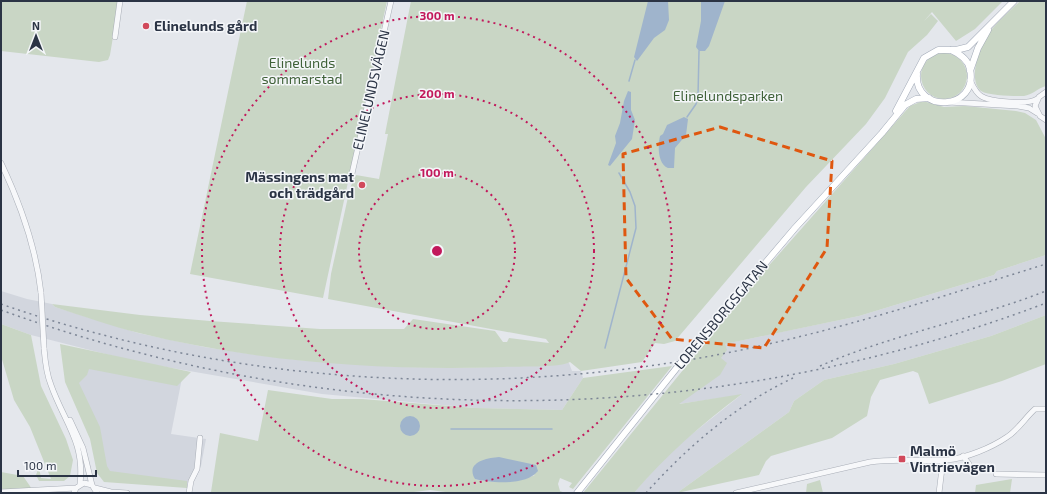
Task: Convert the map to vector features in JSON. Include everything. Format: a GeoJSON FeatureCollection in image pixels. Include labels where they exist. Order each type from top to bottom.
{"type":"FeatureCollection","features":[{"type":"Feature","properties":{"kind":"main road","name":"LORENSBORGSGATAN"},"geometry":{"type":"LineString","coordinates":[[873,142],[902,101],[918,71],[921,62],[928,54],[938,50],[962,49],[972,44],[986,27],[1014,1]]}},
{"type":"Feature","properties":{"kind":"main road","name":"LORENSBORGSGATAN"},"geometry":{"type":"LineString","coordinates":[[970,72],[982,40],[1001,13]]}},
{"type":"Feature","properties":{"kind":"main road","name":"LORENSBORGSGATAN"},"geometry":{"type":"LineString","coordinates":[[950,50],[964,57],[970,72],[970,80]]}},
{"type":"Feature","properties":{"kind":"main road"},"geometry":{"type":"LineString","coordinates":[[918,71],[919,86],[929,98]]}},
{"type":"Feature","properties":{"kind":"main road"},"geometry":{"type":"LineString","coordinates":[[947,102],[962,96],[968,88],[970,80]]}},
{"type":"Feature","properties":{"kind":"main road","name":"LORENSBORGSGATAN"},"geometry":{"type":"LineString","coordinates":[[577,493],[737,295],[795,228],[911,101],[929,98],[947,102]]}},
{"type":"Feature","properties":{"kind":"street"},"geometry":{"type":"LineString","coordinates":[[115,37],[120,1]]}},
{"type":"Feature","properties":{"kind":"street","name":"ELINELUNDSVÄGEN"},"geometry":{"type":"LineString","coordinates":[[351,178],[391,1]]}},
{"type":"Feature","properties":{"kind":"street"},"geometry":{"type":"LineString","coordinates":[[970,80],[977,93],[991,100],[1030,102],[1046,92]]}},
{"type":"Feature","properties":{"kind":"street"},"geometry":{"type":"LineString","coordinates":[[1037,99],[1035,106],[1037,113]]}},
{"type":"Feature","properties":{"kind":"street"},"geometry":{"type":"LineString","coordinates":[[947,102],[1018,106],[1029,108],[1046,120]]}},
{"type":"Feature","properties":{"kind":"street"},"geometry":{"type":"LineString","coordinates":[[1,163],[19,204],[36,258],[41,293],[44,348],[50,383],[78,448],[81,468],[76,488]]}},
{"type":"Feature","properties":{"kind":"street"},"geometry":{"type":"LineString","coordinates":[[736,493],[870,462],[902,459],[943,460],[962,456],[1002,441],[1015,431],[1032,412],[1039,408],[1046,409]]}},
{"type":"Feature","properties":{"kind":"street"},"geometry":{"type":"LineString","coordinates":[[63,411],[74,426],[83,448],[94,489]]}},
{"type":"Feature","properties":{"kind":"street"},"geometry":{"type":"LineString","coordinates":[[189,493],[190,481],[197,469],[200,438]]}},
{"type":"Feature","properties":{"kind":"street"},"geometry":{"type":"LineString","coordinates":[[962,456],[969,464]]}},
{"type":"Feature","properties":{"kind":"street"},"geometry":{"type":"LineString","coordinates":[[938,493],[943,460]]}},
{"type":"Feature","properties":{"kind":"street"},"geometry":{"type":"LineString","coordinates":[[996,474],[1046,475]]}},
{"type":"Feature","properties":{"kind":"street"},"geometry":{"type":"LineString","coordinates":[[1,492],[76,488],[88,483],[94,489],[127,493]]}},
{"type":"Feature","properties":{"kind":"highlighted area"},"geometry":{"type":"Polygon","coordinates":[[[720,127],[832,161],[827,248],[764,348],[672,339],[626,278],[623,154],[720,127]]]}},
{"type":"Feature","properties":{"kind":"shaded area"},"geometry":{"type":"Polygon","coordinates":[[[1046,255],[1046,315],[991,336],[894,364],[824,380],[794,401],[789,412],[677,493],[634,493],[658,464],[682,442],[741,395],[678,404],[721,358],[724,344],[859,316],[994,275],[997,271],[1046,255]]]}},
{"type":"Feature","properties":{"kind":"shaded area"},"geometry":{"type":"Polygon","coordinates":[[[1,291],[27,299],[52,304],[55,307],[138,333],[204,347],[298,360],[400,367],[467,368],[569,363],[572,371],[581,371],[583,378],[562,410],[475,408],[322,394],[137,362],[31,335],[1,324],[1,291]]]}},
{"type":"Feature","properties":{"kind":"shaded area"},"geometry":{"type":"Polygon","coordinates":[[[75,355],[182,378],[171,434],[206,439],[201,466],[193,483],[120,477],[109,473],[80,400],[75,355]]]}},
{"type":"Feature","properties":{"kind":"green space"},"geometry":{"type":"Polygon","coordinates":[[[1,1],[119,1],[108,60],[99,62],[1,51],[1,1]]]}},
{"type":"Feature","properties":{"kind":"green space","name":"Elinelunds sommarstad"},"geometry":{"type":"Polygon","coordinates":[[[247,1],[387,1],[323,298],[190,274],[247,1]]]}},
{"type":"Feature","properties":{"kind":"green space","name":"Elinelundsparken"},"geometry":{"type":"Polygon","coordinates":[[[411,1],[1003,1],[975,29],[956,41],[932,12],[924,21],[931,14],[938,21],[927,35],[908,52],[885,98],[866,124],[806,187],[675,341],[664,344],[655,343],[642,362],[581,371],[570,362],[548,366],[458,368],[366,366],[274,358],[184,343],[139,333],[55,307],[52,304],[140,315],[320,329],[404,329],[413,319],[495,331],[503,342],[507,342],[509,338],[549,343],[546,339],[328,299],[331,274],[350,188],[356,175],[379,179],[388,134],[385,134],[411,1]]]}},
{"type":"Feature","properties":{"kind":"green space"},"geometry":{"type":"Polygon","coordinates":[[[1020,1],[1046,1],[1046,86],[1024,96],[985,93],[981,91],[977,85],[975,78],[975,69],[980,51],[992,29],[1020,1]]]}},
{"type":"Feature","properties":{"kind":"green space"},"geometry":{"type":"Polygon","coordinates":[[[949,53],[953,54],[963,63],[966,67],[966,85],[957,95],[949,99],[939,99],[931,95],[922,85],[921,71],[925,63],[935,54],[949,53]]]}},
{"type":"Feature","properties":{"kind":"green space"},"geometry":{"type":"Polygon","coordinates":[[[923,101],[944,107],[965,106],[1016,111],[1025,113],[1036,120],[1046,139],[1046,255],[997,271],[994,275],[859,316],[725,344],[727,350],[721,358],[727,363],[720,375],[679,404],[742,394],[685,440],[634,493],[583,493],[757,279],[910,106],[923,101]]]}},
{"type":"Feature","properties":{"kind":"green space"},"geometry":{"type":"Polygon","coordinates":[[[1046,315],[1046,364],[1002,381],[929,404],[918,373],[913,371],[880,380],[871,397],[867,416],[832,438],[771,456],[766,461],[759,475],[677,493],[789,412],[794,401],[824,380],[894,364],[991,336],[1046,315]]]}},
{"type":"Feature","properties":{"kind":"green space"},"geometry":{"type":"Polygon","coordinates":[[[1,324],[31,335],[41,386],[66,439],[73,460],[70,476],[64,481],[39,481],[36,475],[39,467],[41,478],[51,479],[30,427],[14,400],[1,356],[1,324]]]}},
{"type":"Feature","properties":{"kind":"green space"},"geometry":{"type":"Polygon","coordinates":[[[60,344],[191,372],[177,386],[89,369],[87,375],[79,383],[100,427],[107,466],[110,471],[187,481],[187,488],[104,482],[97,473],[90,439],[65,382],[60,344]]]}},
{"type":"Feature","properties":{"kind":"green space"},"geometry":{"type":"Polygon","coordinates":[[[672,366],[573,489],[569,487],[572,483],[560,478],[558,484],[560,491],[565,493],[453,493],[430,490],[406,493],[211,492],[220,433],[258,441],[268,390],[332,399],[362,399],[475,408],[562,410],[583,378],[672,366]],[[476,464],[473,470],[475,479],[490,482],[520,480],[535,475],[476,464]]]}},
{"type":"Feature","properties":{"kind":"green space"},"geometry":{"type":"Polygon","coordinates":[[[1,472],[23,476],[32,489],[1,490],[1,472]]]}},
{"type":"Feature","properties":{"kind":"green space"},"geometry":{"type":"Polygon","coordinates":[[[1012,479],[1010,493],[975,493],[976,485],[1012,479]]]}},
{"type":"Feature","properties":{"kind":"green space"},"geometry":{"type":"Polygon","coordinates":[[[820,480],[823,493],[806,493],[807,484],[820,480]]]}},
{"type":"Feature","properties":{"kind":"water"},"geometry":{"type":"Polygon","coordinates":[[[648,1],[668,1],[669,20],[665,30],[654,38],[637,61],[634,57],[648,1]]]}},
{"type":"Feature","properties":{"kind":"water"},"geometry":{"type":"Polygon","coordinates":[[[701,1],[725,1],[709,46],[705,51],[699,51],[696,47],[701,21],[701,1]]]}},
{"type":"Feature","properties":{"kind":"water"},"geometry":{"type":"Polygon","coordinates":[[[628,91],[631,92],[631,110],[635,120],[632,139],[610,166],[608,165],[616,143],[615,136],[628,91]]]}},
{"type":"Feature","properties":{"kind":"water"},"geometry":{"type":"Polygon","coordinates":[[[684,117],[688,119],[686,135],[675,148],[674,168],[668,168],[664,166],[659,154],[660,136],[663,134],[667,125],[684,117]]]}},
{"type":"Feature","properties":{"kind":"water"},"geometry":{"type":"Polygon","coordinates":[[[406,416],[414,416],[420,422],[420,430],[414,436],[406,436],[400,430],[400,422],[406,416]]]}},
{"type":"Feature","properties":{"kind":"water"},"geometry":{"type":"Polygon","coordinates":[[[499,457],[536,465],[538,471],[533,476],[517,481],[490,482],[475,479],[473,469],[475,465],[489,458],[499,457]]]}},
{"type":"Feature","properties":{"kind":"waterway"},"geometry":{"type":"LineString","coordinates":[[687,117],[696,104],[698,96],[699,51]]}},
{"type":"Feature","properties":{"kind":"waterway"},"geometry":{"type":"LineString","coordinates":[[629,81],[635,60]]}},
{"type":"Feature","properties":{"kind":"waterway"},"geometry":{"type":"LineString","coordinates":[[605,348],[636,228],[635,206],[630,192],[619,173]]}},
{"type":"Feature","properties":{"kind":"waterway"},"geometry":{"type":"LineString","coordinates":[[451,429],[552,429]]}},
{"type":"Feature","properties":{"kind":"railway"},"geometry":{"type":"LineString","coordinates":[[1,304],[95,333],[190,355],[287,370],[384,378],[482,379],[580,374],[677,362],[773,343],[876,316],[1046,264]]}},
{"type":"Feature","properties":{"kind":"railway"},"geometry":{"type":"LineString","coordinates":[[820,366],[876,345],[1046,291]]}},
{"type":"Feature","properties":{"kind":"railway"},"geometry":{"type":"LineString","coordinates":[[1,310],[130,350],[260,379],[392,396],[524,401],[656,394],[788,375],[918,345],[1046,303]]}},
{"type":"Feature","properties":{"kind":"railway"},"geometry":{"type":"LineString","coordinates":[[646,493],[678,459],[714,428],[752,401],[793,378]]}},
{"type":"Feature","properties":{"kind":"place","name":"Elinelunds gård"},"geometry":{"type":"Point","coordinates":[146,26]}},
{"type":"Feature","properties":{"kind":"place","name":"Mässingens mat och trädgård"},"geometry":{"type":"Point","coordinates":[362,185]}},
{"type":"Feature","properties":{"kind":"place","name":"Malmö Vintrievägen"},"geometry":{"type":"Point","coordinates":[902,459]}}]}
